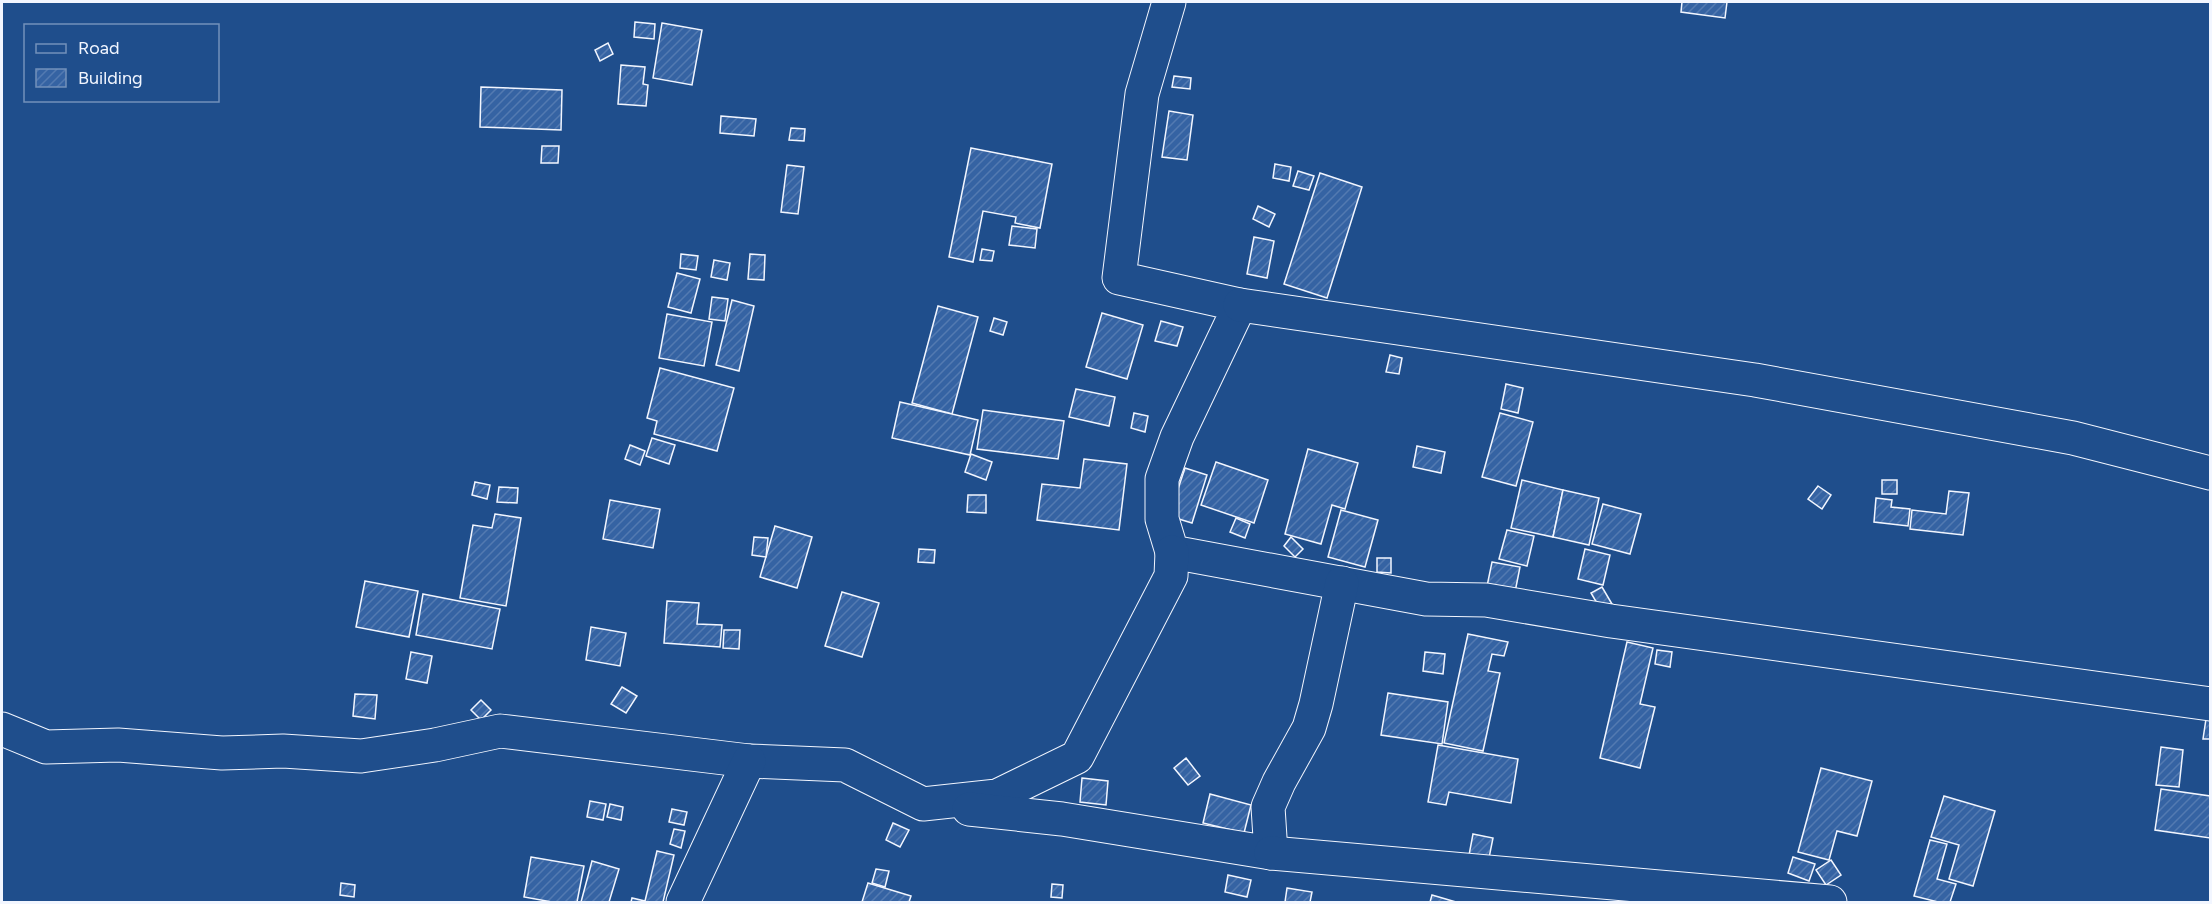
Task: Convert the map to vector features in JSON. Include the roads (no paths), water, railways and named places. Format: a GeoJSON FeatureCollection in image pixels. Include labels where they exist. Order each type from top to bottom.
{"type":"FeatureCollection","features":[{"type":"Feature","properties":{"kind":"street"},"geometry":{"type":"LineString","coordinates":[[1169,2],[1142,94],[1119,278],[1240,305],[1755,380],[2073,438],[2211,473]]}},
{"type":"Feature","properties":{"kind":"street"},"geometry":{"type":"LineString","coordinates":[[923,804],[997,796],[1077,757],[1171,576],[1172,552],[1162,519],[1162,479],[1177,437],[1240,305]]}},
{"type":"Feature","properties":{"kind":"street"},"geometry":{"type":"LineString","coordinates":[[1172,552],[1426,599],[1486,600],[1611,621],[2211,704]]}},
{"type":"Feature","properties":{"kind":"street"},"geometry":{"type":"LineString","coordinates":[[1271,853],[1268,807],[1278,782],[1309,728],[1342,583]]}},
{"type":"Feature","properties":{"kind":"street"},"geometry":{"type":"LineString","coordinates":[[2,729],[46,747],[118,745],[222,753],[283,751],[361,756],[435,746],[500,731],[749,761],[845,765],[923,804],[1062,819],[1271,853],[1830,903]]}},
{"type":"Feature","properties":{"kind":"street"},"geometry":{"type":"LineString","coordinates":[[683,903],[749,761]]}}]}
